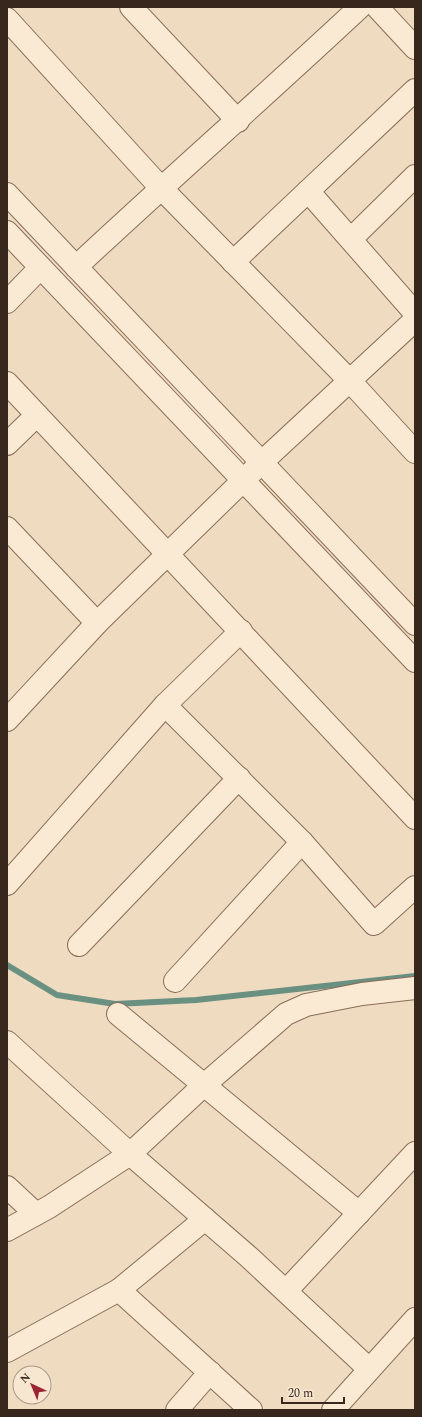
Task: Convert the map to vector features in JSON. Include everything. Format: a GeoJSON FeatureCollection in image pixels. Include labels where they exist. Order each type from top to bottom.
{"type":"FeatureCollection","features":[{"type":"Feature","properties":{"kind":"street"},"geometry":{"type":"LineString","coordinates":[[130,7],[238,121]]}},
{"type":"Feature","properties":{"kind":"street"},"geometry":{"type":"LineString","coordinates":[[76,267],[161,188],[238,121],[360,7]]}},
{"type":"Feature","properties":{"kind":"street"},"geometry":{"type":"LineString","coordinates":[[377,7],[415,48]]}},
{"type":"Feature","properties":{"kind":"street"},"geometry":{"type":"LineString","coordinates":[[7,19],[161,188],[350,381],[415,452]]}},
{"type":"Feature","properties":{"kind":"street"},"geometry":{"type":"LineString","coordinates":[[233,262],[415,90]]}},
{"type":"Feature","properties":{"kind":"street"},"geometry":{"type":"LineString","coordinates":[[351,239],[415,176]]}},
{"type":"Feature","properties":{"kind":"street"},"geometry":{"type":"LineString","coordinates":[[308,191],[415,313]]}},
{"type":"Feature","properties":{"kind":"street"},"geometry":{"type":"LineString","coordinates":[[7,194],[415,624]]}},
{"type":"Feature","properties":{"kind":"street"},"geometry":{"type":"LineString","coordinates":[[7,232],[415,661]]}},
{"type":"Feature","properties":{"kind":"street"},"geometry":{"type":"LineString","coordinates":[[7,302],[40,268]]}},
{"type":"Feature","properties":{"kind":"street"},"geometry":{"type":"LineString","coordinates":[[8,718],[97,623],[262,462],[415,320]]}},
{"type":"Feature","properties":{"kind":"street"},"geometry":{"type":"LineString","coordinates":[[7,383],[415,818]]}},
{"type":"Feature","properties":{"kind":"street"},"geometry":{"type":"LineString","coordinates":[[7,444],[37,415]]}},
{"type":"Feature","properties":{"kind":"street"},"geometry":{"type":"LineString","coordinates":[[7,528],[97,623]]}},
{"type":"Feature","properties":{"kind":"street"},"geometry":{"type":"LineString","coordinates":[[7,884],[165,705],[241,631]]}},
{"type":"Feature","properties":{"kind":"street"},"geometry":{"type":"LineString","coordinates":[[165,705],[302,842],[374,924],[415,887]]}},
{"type":"Feature","properties":{"kind":"street"},"geometry":{"type":"LineString","coordinates":[[79,945],[238,778]]}},
{"type":"Feature","properties":{"kind":"street"},"geometry":{"type":"LineString","coordinates":[[175,981],[302,842]]}},
{"type":"Feature","properties":{"kind":"street"},"geometry":{"type":"LineString","coordinates":[[7,1230],[36,1214],[130,1154],[203,1086],[270,1026],[286,1014],[306,1005],[362,994],[415,988]]}},
{"type":"Feature","properties":{"kind":"street"},"geometry":{"type":"LineString","coordinates":[[118,1014],[203,1086],[359,1213]]}},
{"type":"Feature","properties":{"kind":"street"},"geometry":{"type":"LineString","coordinates":[[7,1042],[130,1154],[286,1291],[369,1369]]}},
{"type":"Feature","properties":{"kind":"street"},"geometry":{"type":"LineString","coordinates":[[286,1291],[415,1153]]}},
{"type":"Feature","properties":{"kind":"street"},"geometry":{"type":"LineString","coordinates":[[7,1187],[36,1214]]}},
{"type":"Feature","properties":{"kind":"street"},"geometry":{"type":"LineString","coordinates":[[7,1351],[119,1290],[205,1219]]}},
{"type":"Feature","properties":{"kind":"street"},"geometry":{"type":"LineString","coordinates":[[119,1290],[250,1410]]}},
{"type":"Feature","properties":{"kind":"street"},"geometry":{"type":"LineString","coordinates":[[337,1409],[369,1369],[412,1328]]}},
{"type":"Feature","properties":{"kind":"street"},"geometry":{"type":"LineString","coordinates":[[176,1410],[210,1372]]}},
{"type":"Feature","properties":{"kind":"waterway"},"geometry":{"type":"LineString","coordinates":[[7,965],[57,995],[115,1004],[196,1000],[415,976]]}}]}
